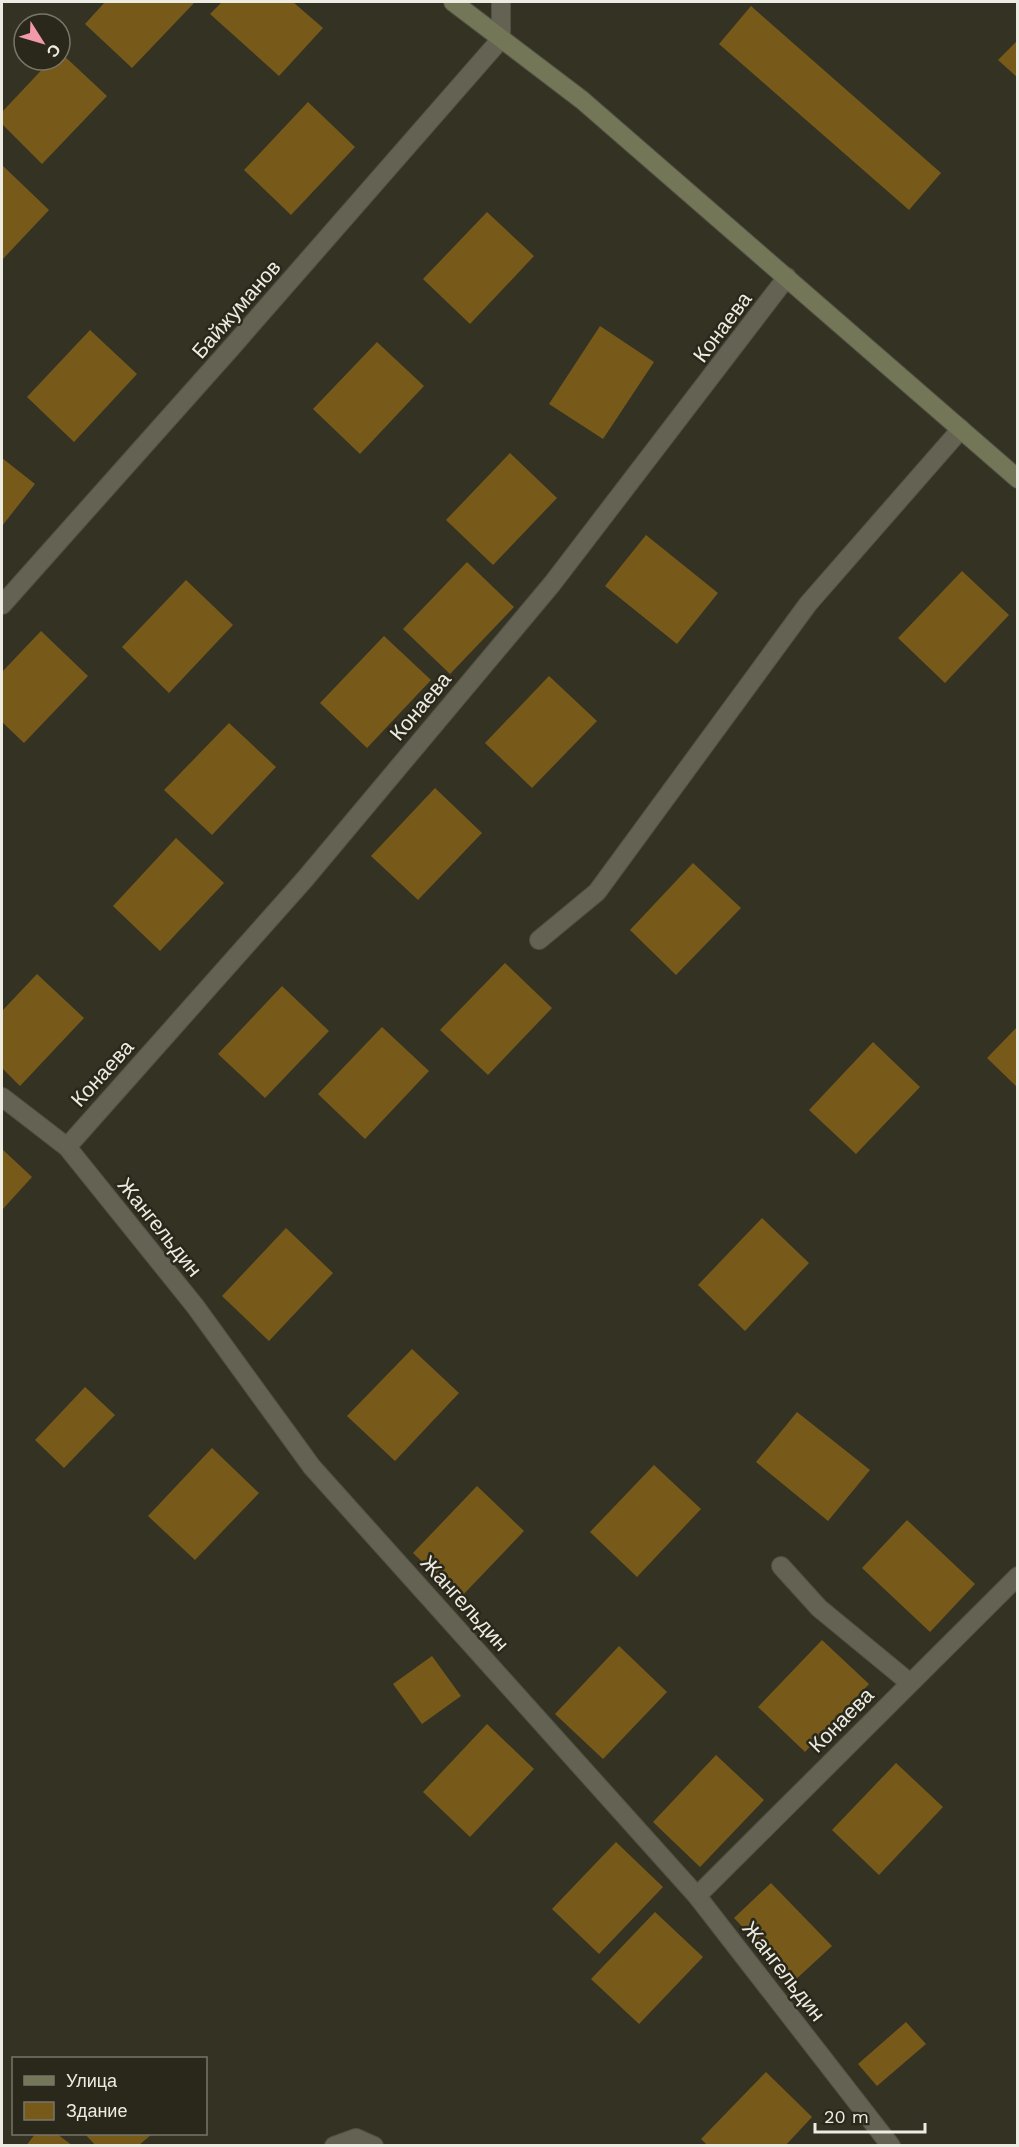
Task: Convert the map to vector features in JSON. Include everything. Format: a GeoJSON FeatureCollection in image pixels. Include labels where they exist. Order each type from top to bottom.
{"type":"FeatureCollection","features":[{"type":"Feature","properties":{"kind":"main road"},"geometry":{"type":"LineString","coordinates":[[453,2],[582,100],[1017,478]]}},
{"type":"Feature","properties":{"kind":"street"},"geometry":{"type":"LineString","coordinates":[[501,2],[501,39]]}},
{"type":"Feature","properties":{"kind":"street","name":"Байжуманов"},"geometry":{"type":"LineString","coordinates":[[2,605],[231,348],[501,39]]}},
{"type":"Feature","properties":{"kind":"street","name":"Конаева"},"geometry":{"type":"LineString","coordinates":[[67,1146],[305,879],[552,584],[787,277]]}},
{"type":"Feature","properties":{"kind":"street"},"geometry":{"type":"LineString","coordinates":[[539,940],[597,892],[808,603],[961,429]]}},
{"type":"Feature","properties":{"kind":"street","name":"Жангельдин"},"geometry":{"type":"LineString","coordinates":[[2,1097],[67,1146],[195,1306],[312,1467],[697,1896],[891,2145]]}},
{"type":"Feature","properties":{"kind":"street"},"geometry":{"type":"LineString","coordinates":[[781,1566],[819,1608],[910,1683]]}},
{"type":"Feature","properties":{"kind":"street","name":"Конаева"},"geometry":{"type":"LineString","coordinates":[[697,1896],[1017,1576]]}},
{"type":"Feature","properties":{"kind":"street"},"geometry":{"type":"LineString","coordinates":[[334,2145],[356,2138],[374,2145]]}},
{"type":"Feature","properties":{"kind":"building"},"geometry":{"type":"Polygon","coordinates":[[[105,2],[195,2],[132,68],[85,24],[105,2]]]}},
{"type":"Feature","properties":{"kind":"building"},"geometry":{"type":"Polygon","coordinates":[[[222,2],[293,2],[323,28],[279,76],[210,14],[222,2]]]}},
{"type":"Feature","properties":{"kind":"building"},"geometry":{"type":"Polygon","coordinates":[[[751,6],[941,173],[909,210],[719,44],[751,6]]]}},
{"type":"Feature","properties":{"kind":"building"},"geometry":{"type":"Polygon","coordinates":[[[1018,40],[1018,78],[998,60],[1018,40]]]}},
{"type":"Feature","properties":{"kind":"building"},"geometry":{"type":"Polygon","coordinates":[[[72,63],[107,96],[42,164],[2,124],[2,112],[40,72],[72,72],[72,63]]]}},
{"type":"Feature","properties":{"kind":"building"},"geometry":{"type":"Polygon","coordinates":[[[308,102],[355,147],[291,215],[244,170],[308,102]]]}},
{"type":"Feature","properties":{"kind":"building"},"geometry":{"type":"Polygon","coordinates":[[[2,165],[49,210],[2,260],[2,165]]]}},
{"type":"Feature","properties":{"kind":"building"},"geometry":{"type":"Polygon","coordinates":[[[487,212],[534,256],[470,324],[423,279],[487,212]]]}},
{"type":"Feature","properties":{"kind":"building"},"geometry":{"type":"Polygon","coordinates":[[[600,326],[654,362],[603,439],[549,404],[600,326]]]}},
{"type":"Feature","properties":{"kind":"building"},"geometry":{"type":"Polygon","coordinates":[[[90,330],[137,374],[74,442],[27,397],[90,330]]]}},
{"type":"Feature","properties":{"kind":"building"},"geometry":{"type":"Polygon","coordinates":[[[377,342],[424,386],[360,454],[313,409],[377,342]]]}},
{"type":"Feature","properties":{"kind":"building"},"geometry":{"type":"Polygon","coordinates":[[[510,453],[557,498],[493,565],[446,520],[510,453]]]}},
{"type":"Feature","properties":{"kind":"building"},"geometry":{"type":"Polygon","coordinates":[[[2,458],[35,484],[2,526],[2,458]]]}},
{"type":"Feature","properties":{"kind":"building"},"geometry":{"type":"Polygon","coordinates":[[[646,535],[718,593],[677,644],[605,586],[646,535]]]}},
{"type":"Feature","properties":{"kind":"building"},"geometry":{"type":"Polygon","coordinates":[[[467,562],[514,607],[450,674],[403,629],[467,562]]]}},
{"type":"Feature","properties":{"kind":"building"},"geometry":{"type":"Polygon","coordinates":[[[962,571],[1009,615],[945,683],[898,638],[962,571]]]}},
{"type":"Feature","properties":{"kind":"building"},"geometry":{"type":"Polygon","coordinates":[[[186,580],[233,625],[169,693],[122,647],[186,580]]]}},
{"type":"Feature","properties":{"kind":"building"},"geometry":{"type":"Polygon","coordinates":[[[41,631],[88,676],[24,743],[2,722],[2,672],[41,631]]]}},
{"type":"Feature","properties":{"kind":"building"},"geometry":{"type":"Polygon","coordinates":[[[384,636],[431,680],[367,748],[320,703],[384,636]]]}},
{"type":"Feature","properties":{"kind":"building"},"geometry":{"type":"Polygon","coordinates":[[[549,676],[597,721],[532,788],[485,743],[549,676]]]}},
{"type":"Feature","properties":{"kind":"building"},"geometry":{"type":"Polygon","coordinates":[[[229,723],[276,767],[212,835],[164,790],[229,723]]]}},
{"type":"Feature","properties":{"kind":"building"},"geometry":{"type":"Polygon","coordinates":[[[435,788],[482,833],[418,900],[371,856],[435,788]]]}},
{"type":"Feature","properties":{"kind":"building"},"geometry":{"type":"Polygon","coordinates":[[[176,838],[224,883],[160,951],[113,906],[176,838]]]}},
{"type":"Feature","properties":{"kind":"building"},"geometry":{"type":"Polygon","coordinates":[[[693,863],[741,908],[676,975],[630,930],[693,863]]]}},
{"type":"Feature","properties":{"kind":"building"},"geometry":{"type":"Polygon","coordinates":[[[505,963],[552,1008],[488,1075],[440,1030],[505,963]]]}},
{"type":"Feature","properties":{"kind":"building"},"geometry":{"type":"Polygon","coordinates":[[[37,974],[84,1018],[20,1086],[2,1068],[2,1011],[37,974]]]}},
{"type":"Feature","properties":{"kind":"building"},"geometry":{"type":"Polygon","coordinates":[[[282,986],[329,1031],[265,1098],[218,1054],[282,986]]]}},
{"type":"Feature","properties":{"kind":"building"},"geometry":{"type":"Polygon","coordinates":[[[1018,1026],[1018,1088],[987,1058],[1018,1026]]]}},
{"type":"Feature","properties":{"kind":"building"},"geometry":{"type":"Polygon","coordinates":[[[382,1027],[429,1071],[365,1139],[318,1094],[382,1027]]]}},
{"type":"Feature","properties":{"kind":"building"},"geometry":{"type":"Polygon","coordinates":[[[873,1042],[920,1087],[856,1154],[809,1110],[873,1042]]]}},
{"type":"Feature","properties":{"kind":"building"},"geometry":{"type":"Polygon","coordinates":[[[2,1149],[32,1177],[2,1210],[2,1149]]]}},
{"type":"Feature","properties":{"kind":"building"},"geometry":{"type":"Polygon","coordinates":[[[762,1218],[809,1263],[745,1331],[698,1285],[762,1218]]]}},
{"type":"Feature","properties":{"kind":"building"},"geometry":{"type":"Polygon","coordinates":[[[286,1228],[333,1273],[269,1341],[222,1296],[286,1228]]]}},
{"type":"Feature","properties":{"kind":"building"},"geometry":{"type":"Polygon","coordinates":[[[412,1349],[459,1393],[395,1461],[347,1416],[412,1349]]]}},
{"type":"Feature","properties":{"kind":"building"},"geometry":{"type":"Polygon","coordinates":[[[85,1387],[115,1415],[64,1468],[35,1440],[85,1387]]]}},
{"type":"Feature","properties":{"kind":"building"},"geometry":{"type":"Polygon","coordinates":[[[797,1412],[870,1470],[828,1521],[756,1462],[797,1412]]]}},
{"type":"Feature","properties":{"kind":"building"},"geometry":{"type":"Polygon","coordinates":[[[212,1448],[259,1493],[195,1560],[148,1516],[212,1448]]]}},
{"type":"Feature","properties":{"kind":"building"},"geometry":{"type":"Polygon","coordinates":[[[654,1465],[701,1509],[637,1577],[590,1532],[654,1465]]]}},
{"type":"Feature","properties":{"kind":"building"},"geometry":{"type":"Polygon","coordinates":[[[477,1486],[524,1531],[460,1598],[413,1553],[477,1486]]]}},
{"type":"Feature","properties":{"kind":"building"},"geometry":{"type":"Polygon","coordinates":[[[907,1520],[975,1584],[930,1632],[862,1568],[907,1520]]]}},
{"type":"Feature","properties":{"kind":"building"},"geometry":{"type":"Polygon","coordinates":[[[822,1640],[869,1684],[805,1752],[758,1707],[822,1640]]]}},
{"type":"Feature","properties":{"kind":"building"},"geometry":{"type":"Polygon","coordinates":[[[619,1646],[667,1692],[603,1759],[555,1714],[619,1646]]]}},
{"type":"Feature","properties":{"kind":"building"},"geometry":{"type":"Polygon","coordinates":[[[432,1656],[461,1696],[422,1724],[393,1684],[432,1656]]]}},
{"type":"Feature","properties":{"kind":"building"},"geometry":{"type":"Polygon","coordinates":[[[487,1724],[534,1769],[470,1837],[423,1792],[487,1724]]]}},
{"type":"Feature","properties":{"kind":"building"},"geometry":{"type":"Polygon","coordinates":[[[716,1755],[764,1800],[700,1867],[653,1822],[716,1755]]]}},
{"type":"Feature","properties":{"kind":"building"},"geometry":{"type":"Polygon","coordinates":[[[896,1763],[943,1807],[879,1875],[832,1830],[896,1763]]]}},
{"type":"Feature","properties":{"kind":"building"},"geometry":{"type":"Polygon","coordinates":[[[616,1842],[663,1887],[599,1954],[552,1909],[616,1842]]]}},
{"type":"Feature","properties":{"kind":"building"},"geometry":{"type":"Polygon","coordinates":[[[771,1883],[832,1946],[794,1981],[734,1918],[771,1883]]]}},
{"type":"Feature","properties":{"kind":"building"},"geometry":{"type":"Polygon","coordinates":[[[655,1912],[703,1957],[639,2024],[591,1979],[655,1912]]]}},
{"type":"Feature","properties":{"kind":"building"},"geometry":{"type":"Polygon","coordinates":[[[906,2022],[926,2044],[877,2086],[858,2064],[906,2022]]]}},
{"type":"Feature","properties":{"kind":"building"},"geometry":{"type":"Polygon","coordinates":[[[766,2072],[812,2117],[785,2146],[708,2146],[701,2139],[766,2072]]]}},
{"type":"Feature","properties":{"kind":"building"},"geometry":{"type":"Polygon","coordinates":[[[34,2135],[58,2135],[73,2146],[26,2146],[34,2135]]]}},
{"type":"Feature","properties":{"kind":"building"},"geometry":{"type":"Polygon","coordinates":[[[86,2135],[151,2135],[138,2146],[96,2146],[86,2135]]]}}]}
